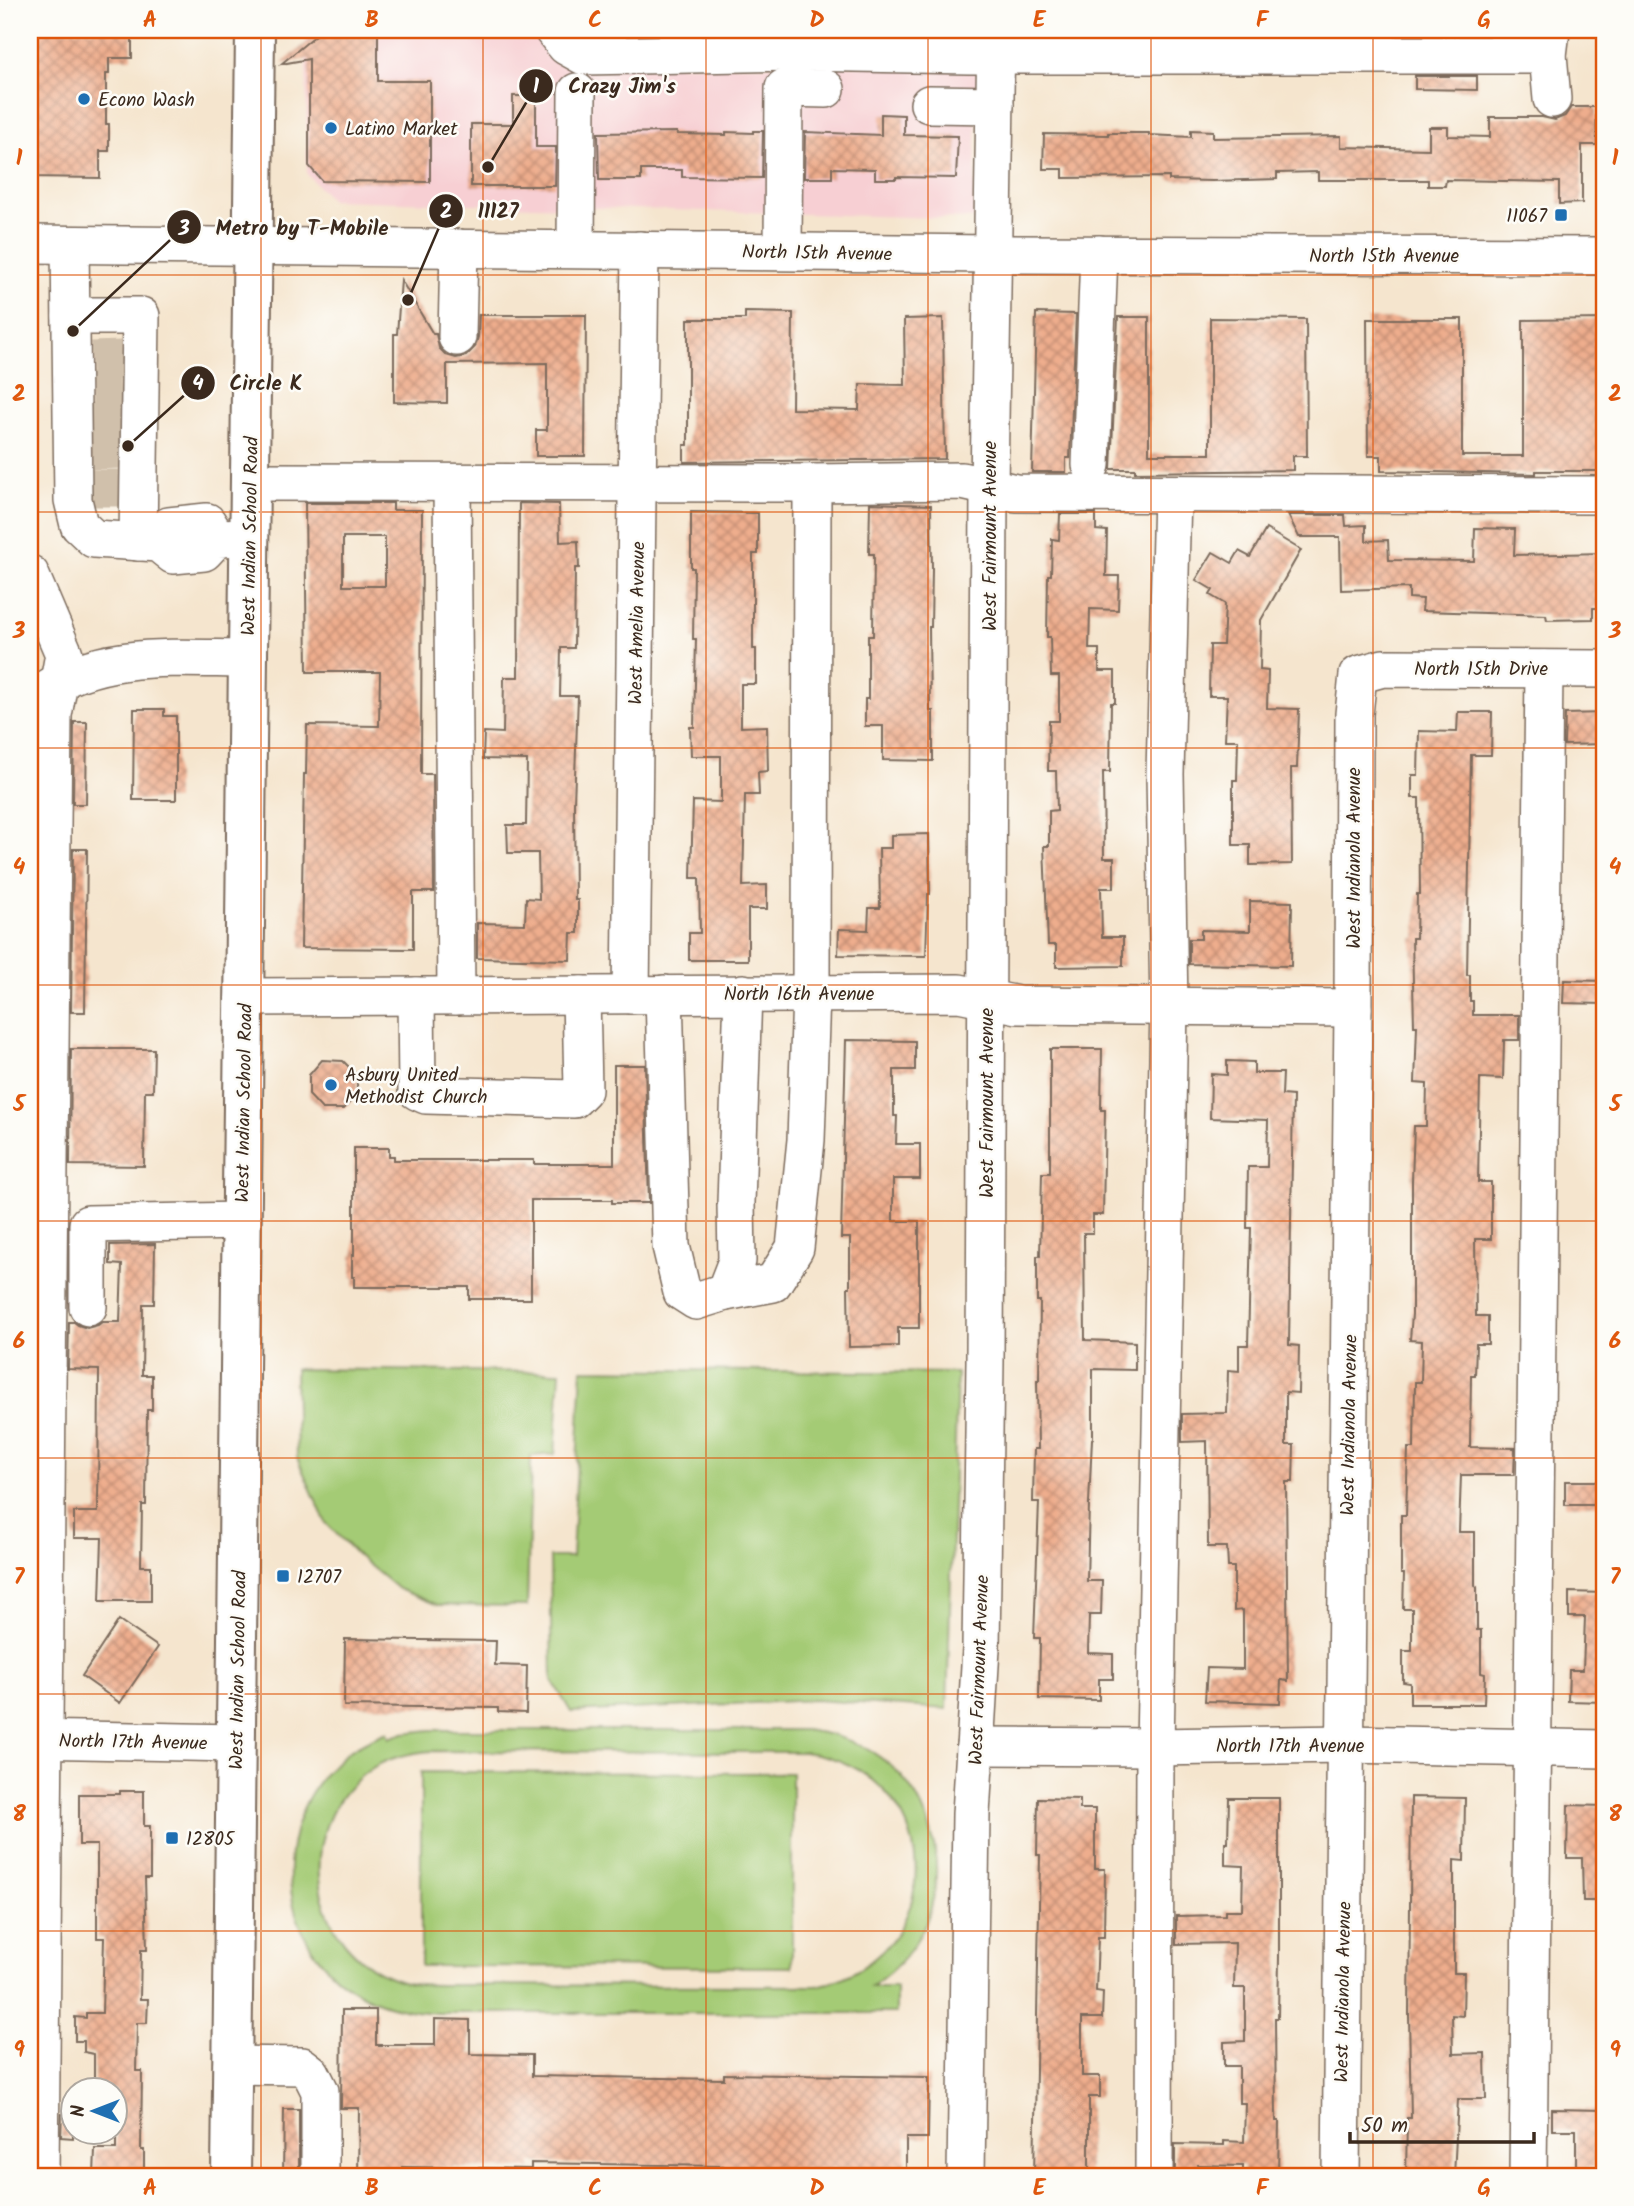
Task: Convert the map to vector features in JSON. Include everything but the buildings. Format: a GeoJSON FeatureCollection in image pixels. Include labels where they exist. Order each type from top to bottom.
{"type":"FeatureCollection","features":[{"type":"Feature","properties":{"kind":"main road","name":"West Indian School Road"},"geometry":{"type":"LineString","coordinates":[[231,2176],[248,659],[233,537],[250,482],[254,30]]}},
{"type":"Feature","properties":{"kind":"street"},"geometry":{"type":"LineString","coordinates":[[553,30],[566,46],[584,56],[799,52],[996,42],[1550,42],[1552,99]]}},
{"type":"Feature","properties":{"kind":"street","name":"West Fairmount Avenue"},"geometry":{"type":"LineString","coordinates":[[966,2176],[971,1814],[982,1594],[989,487],[996,42]]}},
{"type":"Feature","properties":{"kind":"street"},"geometry":{"type":"LineString","coordinates":[[783,251],[784,88],[826,89]]}},
{"type":"Feature","properties":{"kind":"street"},"geometry":{"type":"LineString","coordinates":[[576,249],[577,92]]}},
{"type":"Feature","properties":{"kind":"street"},"geometry":{"type":"LineString","coordinates":[[929,104],[995,105]]}},
{"type":"Feature","properties":{"kind":"street","name":"North 15th Avenue"},"geometry":{"type":"LineString","coordinates":[[30,244],[993,254],[1604,256]]}},
{"type":"Feature","properties":{"kind":"street"},"geometry":{"type":"LineString","coordinates":[[71,245],[71,316],[106,406],[106,488],[148,543]]}},
{"type":"Feature","properties":{"kind":"street"},"geometry":{"type":"LineString","coordinates":[[457,337],[459,248]]}},
{"type":"Feature","properties":{"kind":"street","name":"West Amelia Avenue"},"geometry":{"type":"LineString","coordinates":[[640,250],[637,483],[647,995],[671,1246],[681,1292],[696,1301],[725,1292],[773,1283],[795,1248],[806,1140],[811,994],[812,483]]}},
{"type":"Feature","properties":{"kind":"street"},"geometry":{"type":"LineString","coordinates":[[1091,465],[1099,254]]}},
{"type":"Feature","properties":{"kind":"street"},"geometry":{"type":"LineString","coordinates":[[71,316],[141,316],[106,406],[106,488]]}},
{"type":"Feature","properties":{"kind":"street"},"geometry":{"type":"LineString","coordinates":[[250,482],[962,481],[1016,493],[1604,495]]}},
{"type":"Feature","properties":{"kind":"street"},"geometry":{"type":"LineString","coordinates":[[453,483],[456,996]]}},
{"type":"Feature","properties":{"kind":"street"},"geometry":{"type":"LineString","coordinates":[[106,488],[72,500],[79,525],[94,539],[148,543],[169,526],[193,522],[207,522],[233,537]]}},
{"type":"Feature","properties":{"kind":"street"},"geometry":{"type":"LineString","coordinates":[[1154,2176],[1155,1746],[1169,1006],[1165,774],[1172,494]]}},
{"type":"Feature","properties":{"kind":"street"},"geometry":{"type":"LineString","coordinates":[[30,574],[64,654],[53,715],[37,1739],[40,2176]]}},
{"type":"Feature","properties":{"kind":"street"},"geometry":{"type":"LineString","coordinates":[[30,702],[59,680],[109,663],[248,659]]}},
{"type":"Feature","properties":{"kind":"street","name":"North 15th Drive"},"geometry":{"type":"LineString","coordinates":[[1358,675],[1383,668],[1604,669]]}},
{"type":"Feature","properties":{"kind":"street"},"geometry":{"type":"LineString","coordinates":[[1528,2176],[1544,669]]}},
{"type":"Feature","properties":{"kind":"street","name":"West Indianola Avenue"},"geometry":{"type":"LineString","coordinates":[[1340,2176],[1354,714],[1358,675]]}},
{"type":"Feature","properties":{"kind":"street"},"geometry":{"type":"LineString","coordinates":[[725,1292],[737,1261],[736,1203],[743,993]]}},
{"type":"Feature","properties":{"kind":"street","name":"North 16th Avenue"},"geometry":{"type":"LineString","coordinates":[[244,997],[959,993],[1018,1005],[1353,1008]]}},
{"type":"Feature","properties":{"kind":"street"},"geometry":{"type":"LineString","coordinates":[[416,996],[417,1091],[426,1096],[573,1099],[583,1090],[581,995]]}},
{"type":"Feature","properties":{"kind":"street"},"geometry":{"type":"LineString","coordinates":[[88,1307],[89,1224],[242,1221]]}},
{"type":"Feature","properties":{"kind":"street","name":"North 17th Avenue"},"geometry":{"type":"LineString","coordinates":[[37,1739],[236,1744]]}},
{"type":"Feature","properties":{"kind":"street","name":"North 17th Avenue"},"geometry":{"type":"LineString","coordinates":[[975,1745],[1345,1744],[1604,1749]]}},
{"type":"Feature","properties":{"kind":"street"},"geometry":{"type":"LineString","coordinates":[[232,2065],[302,2066],[311,2073],[320,2091],[320,2176]]}},
{"type":"Feature","properties":{"kind":"shaded area"},"geometry":{"type":"Polygon","coordinates":[[[306,30],[541,30],[569,65],[978,66],[974,219],[331,200],[307,174],[306,30]]]}},
{"type":"Feature","properties":{"kind":"green space"},"geometry":{"type":"Polygon","coordinates":[[[295,1369],[560,1372],[555,1454],[531,1456],[527,1606],[438,1605],[398,1589],[358,1556],[326,1523],[297,1458],[295,1369]]]}},
{"type":"Feature","properties":{"kind":"green space"},"geometry":{"type":"Polygon","coordinates":[[[582,1369],[957,1373],[947,1709],[815,1700],[571,1712],[552,1680],[550,1557],[572,1557],[582,1369]]]}},
{"type":"Feature","properties":{"kind":"green space"},"geometry":{"type":"Polygon","coordinates":[[[430,1730],[805,1730],[845,1739],[872,1752],[901,1775],[916,1796],[934,1845],[936,1871],[933,1898],[926,1923],[904,1958],[871,1987],[896,1987],[896,2013],[437,2013],[400,2008],[365,1996],[334,1975],[312,1948],[297,1917],[290,1884],[291,1849],[300,1816],[317,1785],[341,1758],[357,1746],[387,1732],[389,1738],[403,1733],[430,1730]],[[430,1751],[394,1758],[374,1767],[353,1783],[326,1825],[320,1849],[322,1898],[331,1921],[357,1956],[386,1975],[411,1983],[817,1986],[862,1967],[893,1938],[911,1902],[916,1863],[907,1825],[885,1792],[851,1766],[804,1752],[430,1751]]]}},
{"type":"Feature","properties":{"kind":"green space"},"geometry":{"type":"Polygon","coordinates":[[[421,1772],[792,1773],[792,1967],[421,1966],[421,1772]]]}},
{"type":"Feature","properties":{"kind":"tunnel"},"geometry":{"type":"LineString","coordinates":[[92,360],[121,359]]}},
{"type":"Feature","properties":{"kind":"tunnel"},"geometry":{"type":"LineString","coordinates":[[92,391],[120,390]]}},
{"type":"Feature","properties":{"kind":"tunnel"},"geometry":{"type":"LineString","coordinates":[[91,421],[120,421]]}},
{"type":"Feature","properties":{"kind":"tunnel"},"geometry":{"type":"LineString","coordinates":[[92,451],[121,450]]}},
{"type":"Feature","properties":{"kind":"tunnel"},"geometry":{"type":"LineString","coordinates":[[92,488],[119,488]]}},
{"type":"Feature","properties":{"kind":"place","name":"Econo Wash"},"geometry":{"type":"Point","coordinates":[84,99]}},
{"type":"Feature","properties":{"kind":"place","name":"Latino Market"},"geometry":{"type":"Point","coordinates":[331,128]}},
{"type":"Feature","properties":{"kind":"place","name":"Crazy Jim's"},"geometry":{"type":"Point","coordinates":[488,167]}},
{"type":"Feature","properties":{"kind":"place","name":"11067"},"geometry":{"type":"Point","coordinates":[1561,215]}},
{"type":"Feature","properties":{"kind":"place","name":"11127"},"geometry":{"type":"Point","coordinates":[408,300]}},
{"type":"Feature","properties":{"kind":"place","name":"Metro by T-Mobile"},"geometry":{"type":"Point","coordinates":[73,331]}},
{"type":"Feature","properties":{"kind":"place","name":"Circle K"},"geometry":{"type":"Point","coordinates":[128,446]}},
{"type":"Feature","properties":{"kind":"place","name":"Asbury United Methodist Church"},"geometry":{"type":"Point","coordinates":[331,1085]}},
{"type":"Feature","properties":{"kind":"place","name":"12707"},"geometry":{"type":"Point","coordinates":[283,1576]}},
{"type":"Feature","properties":{"kind":"place","name":"12805"},"geometry":{"type":"Point","coordinates":[172,1838]}}]}
